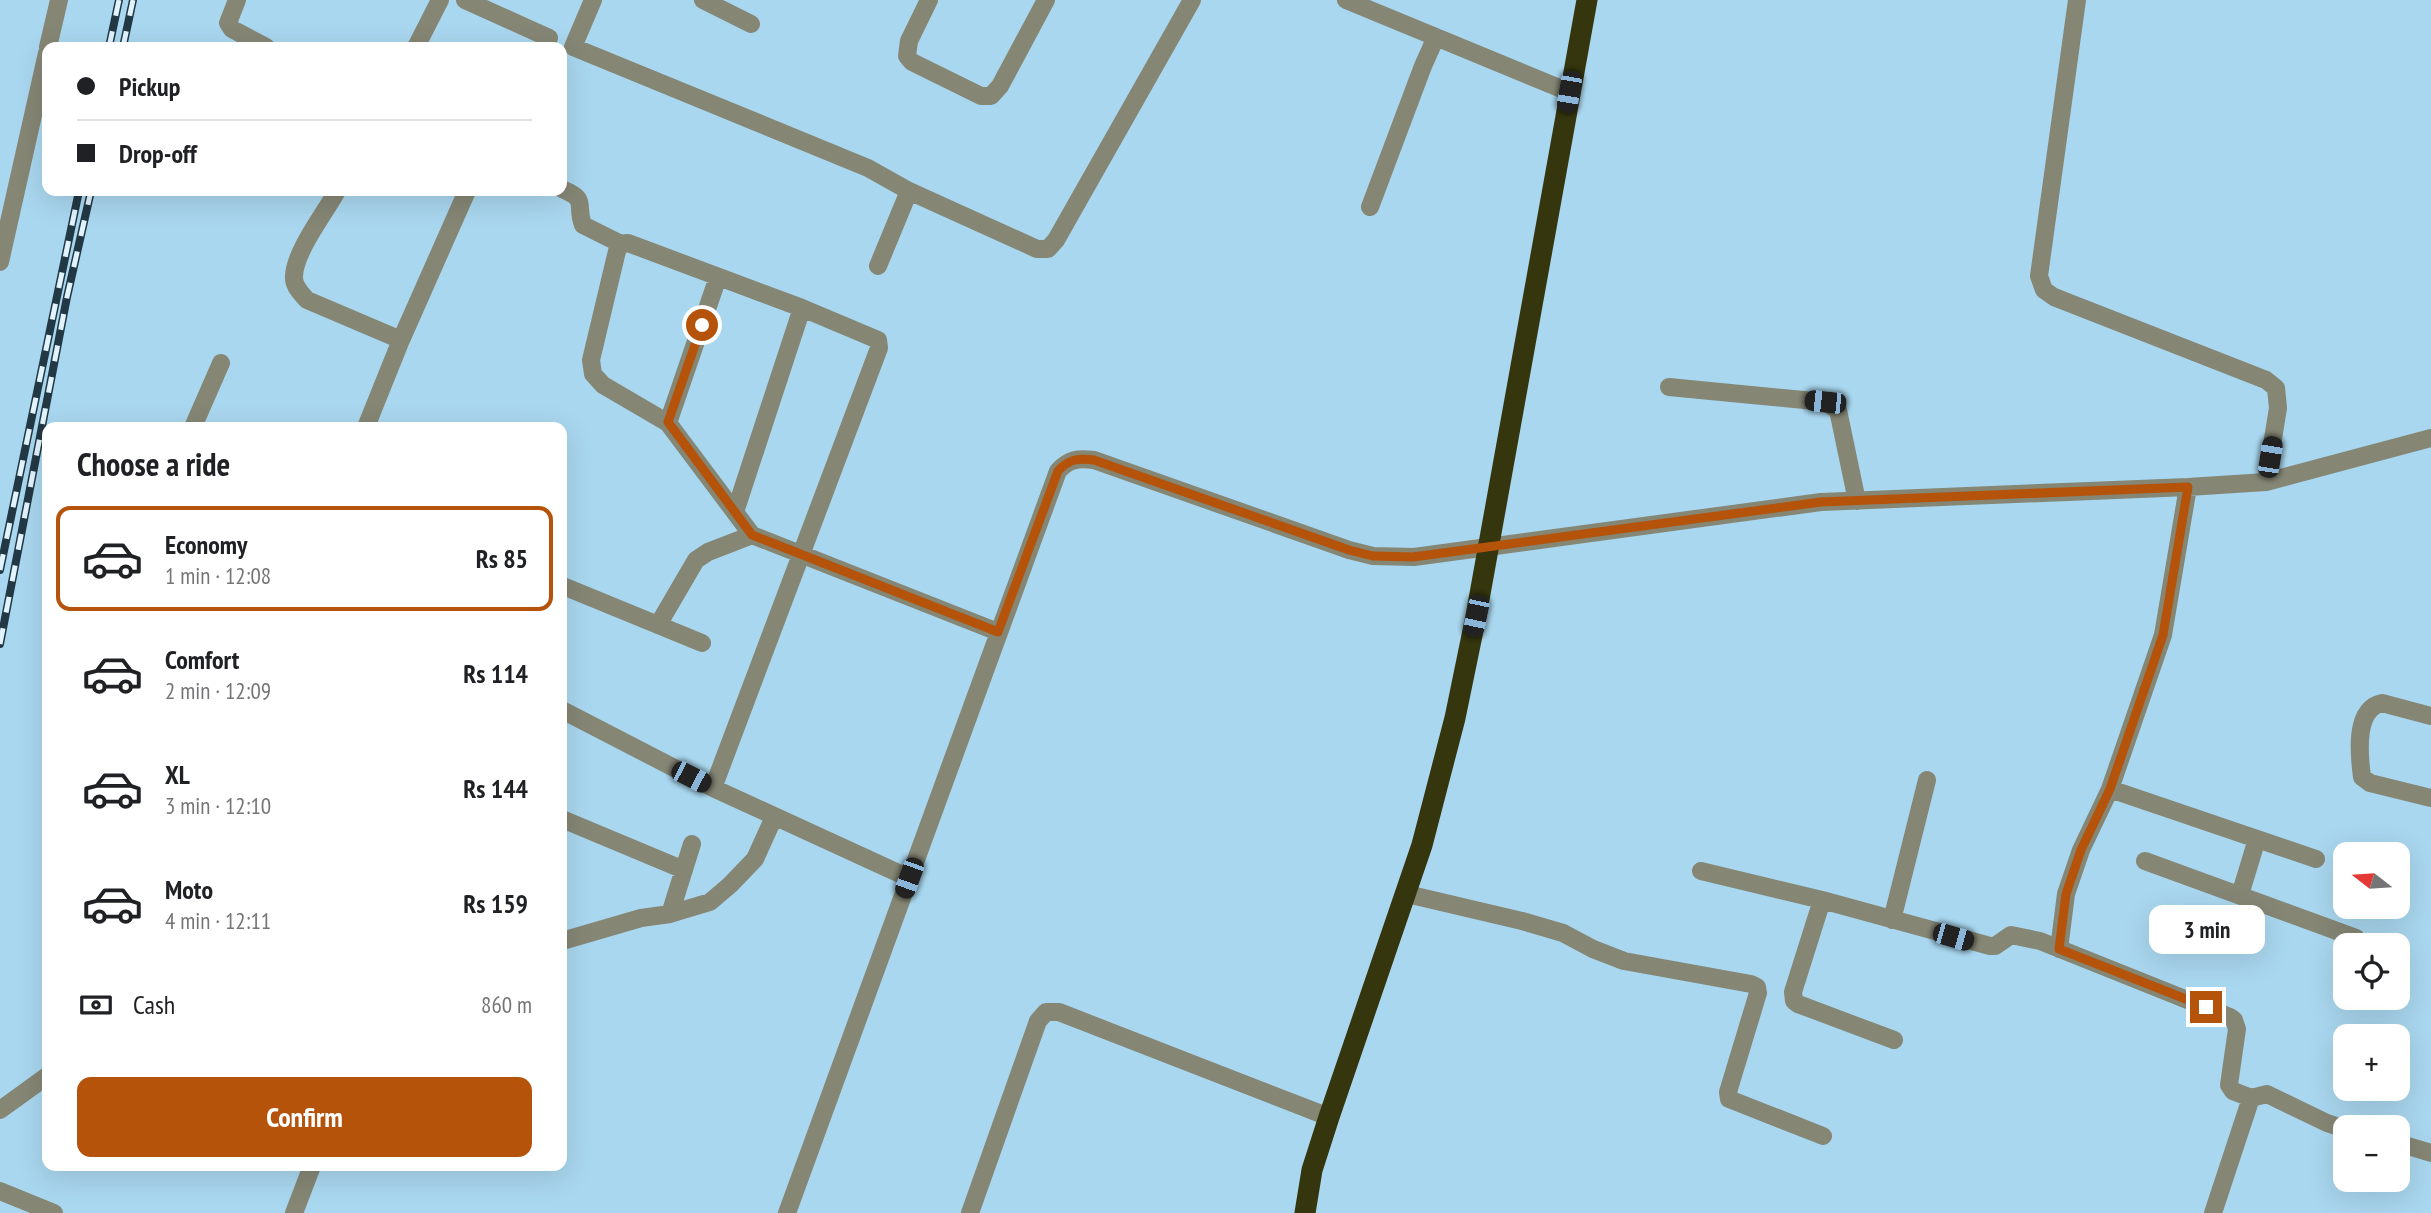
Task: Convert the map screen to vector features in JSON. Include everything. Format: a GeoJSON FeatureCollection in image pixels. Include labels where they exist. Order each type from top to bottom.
{"type":"FeatureCollection","features":[{"type":"Feature","properties":{"kind":"highway"},"geometry":{"type":"LineString","coordinates":[[1305,1213],[1312,1170],[1329,1117],[1408,894],[1455,718],[1587,0]]}},
{"type":"Feature","properties":{"kind":"street"},"geometry":{"type":"LineString","coordinates":[[49,42],[59,0]]}},
{"type":"Feature","properties":{"kind":"street"},"geometry":{"type":"LineString","coordinates":[[237,0],[228,23],[246,42]]}},
{"type":"Feature","properties":{"kind":"street"},"geometry":{"type":"LineString","coordinates":[[419,42],[440,0]]}},
{"type":"Feature","properties":{"kind":"street"},"geometry":{"type":"LineString","coordinates":[[465,0],[544,42]]}},
{"type":"Feature","properties":{"kind":"street"},"geometry":{"type":"LineString","coordinates":[[573,47],[593,0]]}},
{"type":"Feature","properties":{"kind":"street"},"geometry":{"type":"LineString","coordinates":[[703,0],[751,24]]}},
{"type":"Feature","properties":{"kind":"street"},"geometry":{"type":"LineString","coordinates":[[929,0],[909,41],[907,56],[912,62],[981,96],[991,96],[1000,86],[1046,0]]}},
{"type":"Feature","properties":{"kind":"street"},"geometry":{"type":"LineString","coordinates":[[567,46],[868,168],[909,191],[1037,249],[1048,249],[1056,240],[1192,0]]}},
{"type":"Feature","properties":{"kind":"street"},"geometry":{"type":"LineString","coordinates":[[2077,0],[2039,276],[2044,290],[2054,297],[2266,380],[2276,388],[2278,408],[2266,482]]}},
{"type":"Feature","properties":{"kind":"street"},"geometry":{"type":"LineString","coordinates":[[1350,1],[1569,92]]}},
{"type":"Feature","properties":{"kind":"street"},"geometry":{"type":"LineString","coordinates":[[1370,207],[1436,37]]}},
{"type":"Feature","properties":{"kind":"street"},"geometry":{"type":"LineString","coordinates":[[0,262],[42,75]]}},
{"type":"Feature","properties":{"kind":"street"},"geometry":{"type":"LineString","coordinates":[[567,191],[579,197],[582,203],[580,218],[583,225],[621,244],[628,243],[718,276],[878,340],[879,348],[713,788]]}},
{"type":"Feature","properties":{"kind":"street"},"geometry":{"type":"LineString","coordinates":[[878,266],[909,191]]}},
{"type":"Feature","properties":{"kind":"street"},"geometry":{"type":"LineString","coordinates":[[334,196],[302,252],[294,276],[297,290],[307,300],[401,340]]}},
{"type":"Feature","properties":{"kind":"street"},"geometry":{"type":"LineString","coordinates":[[368,422],[465,196]]}},
{"type":"Feature","properties":{"kind":"street"},"geometry":{"type":"LineString","coordinates":[[621,244],[617,251],[591,360],[593,374],[603,385],[668,422],[752,535],[801,552],[998,632]]}},
{"type":"Feature","properties":{"kind":"street"},"geometry":{"type":"LineString","coordinates":[[668,422],[718,276]]}},
{"type":"Feature","properties":{"kind":"street"},"geometry":{"type":"LineString","coordinates":[[735,512],[802,308]]}},
{"type":"Feature","properties":{"kind":"street"},"geometry":{"type":"LineString","coordinates":[[195,422],[220,363]]}},
{"type":"Feature","properties":{"kind":"street"},"geometry":{"type":"LineString","coordinates":[[1669,387],[1825,402],[1833,405],[1838,410],[1857,501]]}},
{"type":"Feature","properties":{"kind":"street"},"geometry":{"type":"LineString","coordinates":[[788,1213],[998,632],[1058,471],[1065,463],[1094,460],[1349,550],[1373,556],[1413,557],[1821,502],[2266,482],[2431,438]]}},
{"type":"Feature","properties":{"kind":"street"},"geometry":{"type":"LineString","coordinates":[[2059,949],[2066,894],[2081,850],[2110,789],[2163,635],[2188,487]]}},
{"type":"Feature","properties":{"kind":"street"},"geometry":{"type":"LineString","coordinates":[[658,625],[696,560],[752,535]]}},
{"type":"Feature","properties":{"kind":"street"},"geometry":{"type":"LineString","coordinates":[[567,589],[702,643]]}},
{"type":"Feature","properties":{"kind":"street"},"geometry":{"type":"LineString","coordinates":[[2431,716],[2382,703],[2374,705],[2363,717],[2360,762],[2362,777],[2370,783],[2431,798]]}},
{"type":"Feature","properties":{"kind":"street"},"geometry":{"type":"LineString","coordinates":[[567,713],[713,788],[909,878]]}},
{"type":"Feature","properties":{"kind":"street"},"geometry":{"type":"LineString","coordinates":[[1892,920],[1927,780]]}},
{"type":"Feature","properties":{"kind":"street"},"geometry":{"type":"LineString","coordinates":[[2110,789],[2316,859]]}},
{"type":"Feature","properties":{"kind":"street"},"geometry":{"type":"LineString","coordinates":[[567,940],[640,918],[670,914],[710,902],[755,859],[774,817]]}},
{"type":"Feature","properties":{"kind":"street"},"geometry":{"type":"LineString","coordinates":[[567,821],[684,870]]}},
{"type":"Feature","properties":{"kind":"street"},"geometry":{"type":"LineString","coordinates":[[2240,895],[2257,839]]}},
{"type":"Feature","properties":{"kind":"street"},"geometry":{"type":"LineString","coordinates":[[670,914],[692,844]]}},
{"type":"Feature","properties":{"kind":"street"},"geometry":{"type":"LineString","coordinates":[[2144,861],[2343,933]]}},
{"type":"Feature","properties":{"kind":"street"},"geometry":{"type":"LineString","coordinates":[[1701,871],[1822,900],[1990,946],[1995,946],[2011,935],[2018,935],[2059,949],[2234,1020],[2237,1029],[2229,1085],[2233,1091],[2251,1098],[2267,1094],[2333,1125]]}},
{"type":"Feature","properties":{"kind":"street"},"geometry":{"type":"LineString","coordinates":[[1408,894],[1563,933],[1624,961],[1757,987],[1758,993],[1728,1092],[1729,1099],[1823,1136]]}},
{"type":"Feature","properties":{"kind":"street"},"geometry":{"type":"LineString","coordinates":[[1822,900],[1793,992],[1794,1001],[1894,1040]]}},
{"type":"Feature","properties":{"kind":"street"},"geometry":{"type":"LineString","coordinates":[[970,1213],[1038,1021],[1046,1012],[1059,1012],[1329,1117]]}},
{"type":"Feature","properties":{"kind":"street"},"geometry":{"type":"LineString","coordinates":[[0,1110],[42,1080]]}},
{"type":"Feature","properties":{"kind":"street"},"geometry":{"type":"LineString","coordinates":[[2213,1213],[2251,1098]]}},
{"type":"Feature","properties":{"kind":"street"},"geometry":{"type":"LineString","coordinates":[[2410,1147],[2431,1153]]}},
{"type":"Feature","properties":{"kind":"street"},"geometry":{"type":"LineString","coordinates":[[294,1213],[310,1171]]}},
{"type":"Feature","properties":{"kind":"street"},"geometry":{"type":"LineString","coordinates":[[0,1191],[54,1213]]}},
{"type":"Feature","properties":{"kind":"railway"},"geometry":{"type":"LineString","coordinates":[[110,42],[119,0]]}},
{"type":"Feature","properties":{"kind":"railway"},"geometry":{"type":"LineString","coordinates":[[124,42],[133,0]]}},
{"type":"Feature","properties":{"kind":"railway"},"geometry":{"type":"LineString","coordinates":[[0,570],[78,196]]}},
{"type":"Feature","properties":{"kind":"railway"},"geometry":{"type":"LineString","coordinates":[[43,422],[90,196]]}},
{"type":"Feature","properties":{"kind":"railway"},"geometry":{"type":"LineString","coordinates":[[0,644],[42,426]]}},
{"type":"Feature","properties":{"kind":"route"},"geometry":{"type":"LineString","coordinates":[[702,325],[668,422],[752,535],[801,552],[998,632],[1058,471],[1065,463],[1082,459],[1094,460],[1349,550],[1373,556],[1413,557],[1821,502],[2188,487],[2163,635],[2110,789],[2081,850],[2066,894],[2059,949],[2206,1007]]}}]}
